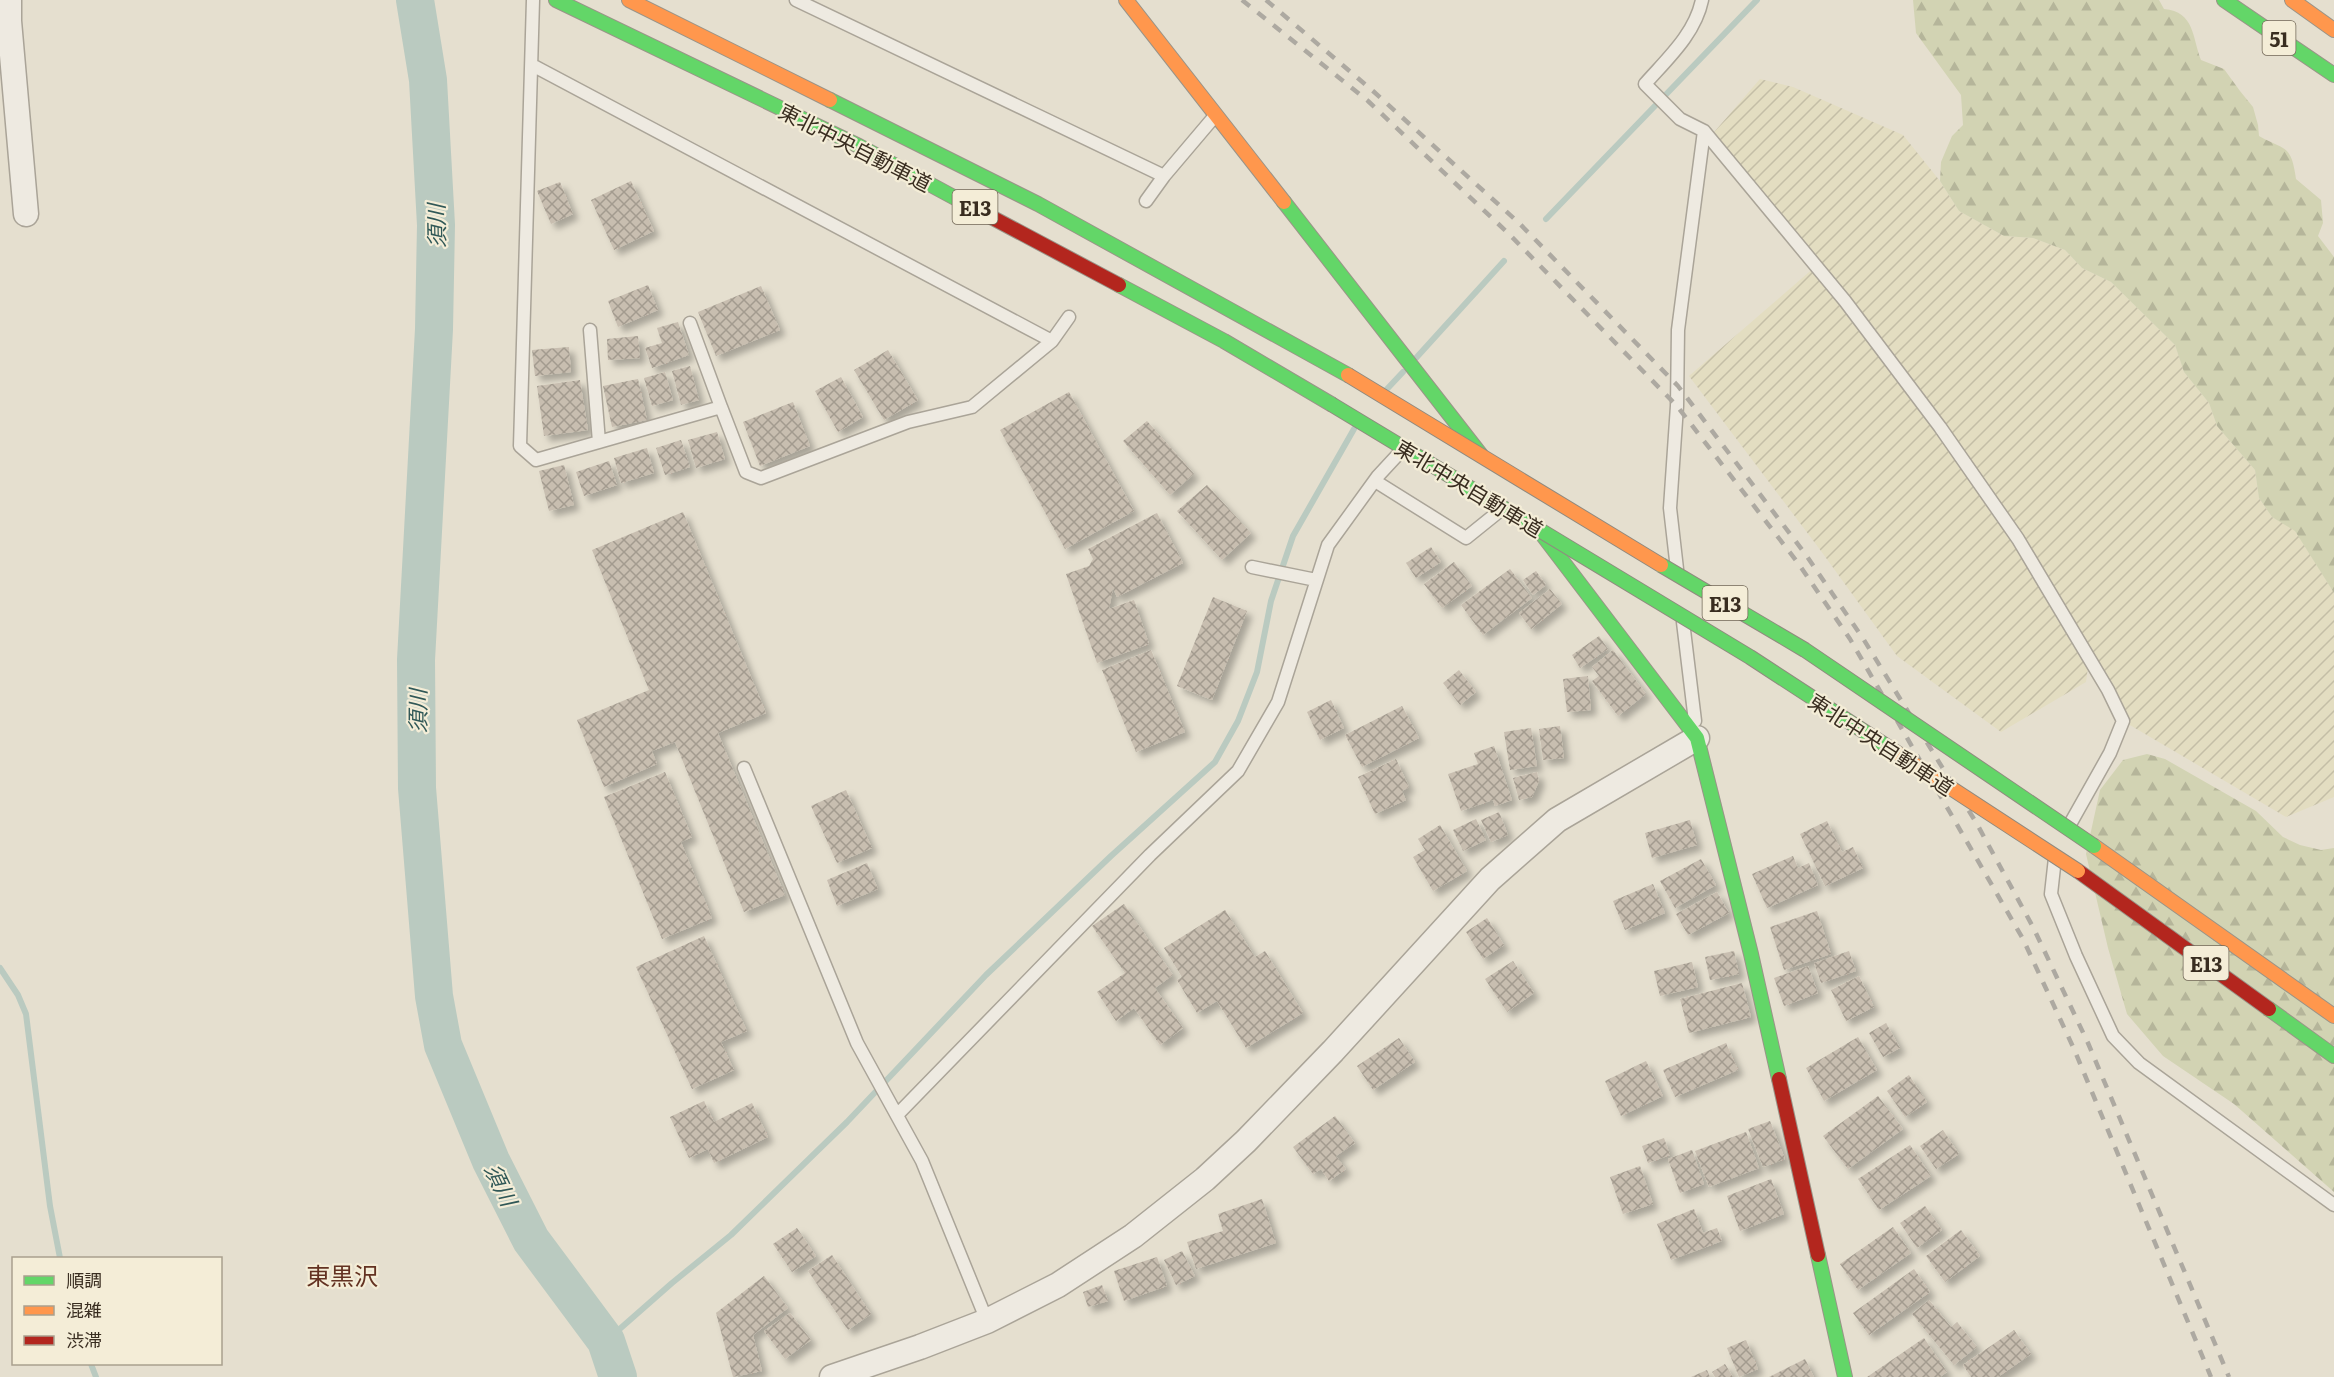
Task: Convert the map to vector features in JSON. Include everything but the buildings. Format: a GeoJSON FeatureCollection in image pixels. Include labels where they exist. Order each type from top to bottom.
{"type":"FeatureCollection","features":[{"type":"Feature","properties":{"kind":"main road","name":"東北中央自動車道"},"geometry":{"type":"LineString","coordinates":[[556,0],[859,146],[1224,341],[1750,657],[2078,871],[2334,1056]]}},
{"type":"Feature","properties":{"kind":"main road","name":"東北中央自動車道"},"geometry":{"type":"LineString","coordinates":[[629,0],[1038,204],[1348,375],[1648,558],[1805,650],[2094,846],[2334,1016]]}},
{"type":"Feature","properties":{"kind":"main road"},"geometry":{"type":"LineString","coordinates":[[1126,0],[1396,345],[1696,738],[1751,954],[1845,1377]]}},
{"type":"Feature","properties":{"kind":"main road","name":"51"},"geometry":{"type":"LineString","coordinates":[[2224,0],[2293,42],[2334,75]]}},
{"type":"Feature","properties":{"kind":"main road","name":"51"},"geometry":{"type":"LineString","coordinates":[[2292,0],[2309,18],[2334,30]]}},
{"type":"Feature","properties":{"kind":"main road"},"geometry":{"type":"LineString","coordinates":[[2309,18],[2321,0]]}},
{"type":"Feature","properties":{"kind":"street"},"geometry":{"type":"LineString","coordinates":[[9,0],[26,214]]}},
{"type":"Feature","properties":{"kind":"street"},"geometry":{"type":"LineString","coordinates":[[832,1377],[987,1321],[1058,1285],[1133,1236],[1205,1179],[1245,1141],[1325,1059],[1490,879],[1557,820],[1696,738]]}},
{"type":"Feature","properties":{"kind":"lane"},"geometry":{"type":"LineString","coordinates":[[533,0],[520,446],[536,460],[721,407]]}},
{"type":"Feature","properties":{"kind":"lane"},"geometry":{"type":"LineString","coordinates":[[796,0],[1164,176]]}},
{"type":"Feature","properties":{"kind":"lane"},"geometry":{"type":"LineString","coordinates":[[1702,0],[1700,10],[1683,41],[1645,84],[1680,119],[1704,131],[1845,301],[1940,427],[2018,538],[2108,690],[2123,721],[2110,753],[2056,849],[2051,894],[2076,957],[2112,1036],[2139,1063],[2334,1205]]}},
{"type":"Feature","properties":{"kind":"lane"},"geometry":{"type":"LineString","coordinates":[[532,65],[1052,340]]}},
{"type":"Feature","properties":{"kind":"lane"},"geometry":{"type":"LineString","coordinates":[[1146,201],[1215,116]]}},
{"type":"Feature","properties":{"kind":"lane"},"geometry":{"type":"LineString","coordinates":[[1696,738],[1670,508],[1677,405],[1678,330],[1704,131]]}},
{"type":"Feature","properties":{"kind":"lane"},"geometry":{"type":"LineString","coordinates":[[690,323],[746,472],[761,478],[908,422],[972,407],[1052,340],[1069,317]]}},
{"type":"Feature","properties":{"kind":"lane"},"geometry":{"type":"LineString","coordinates":[[590,330],[599,442]]}},
{"type":"Feature","properties":{"kind":"lane"},"geometry":{"type":"LineString","coordinates":[[897,1115],[1150,855],[1238,771],[1278,702],[1328,545],[1375,481],[1415,437],[1439,402]]}},
{"type":"Feature","properties":{"kind":"lane"},"geometry":{"type":"LineString","coordinates":[[1375,481],[1466,538],[1511,494]]}},
{"type":"Feature","properties":{"kind":"lane"},"geometry":{"type":"LineString","coordinates":[[1255,568],[1316,580]]}},
{"type":"Feature","properties":{"kind":"lane"},"geometry":{"type":"LineString","coordinates":[[744,768],[857,1043],[922,1161],[987,1321]]}},
{"type":"Feature","properties":{"kind":"shaded area"},"geometry":{"type":"Polygon","coordinates":[[[1760,79],[1793,87],[1903,135],[1940,181],[1959,211],[2004,236],[2033,238],[2065,250],[2082,268],[2111,282],[2175,345],[2184,372],[2209,403],[2217,426],[2255,470],[2259,498],[2272,517],[2295,530],[2334,593],[2334,797],[2286,817],[2123,721],[2089,660],[2086,682],[2001,732],[1897,656],[1689,376],[1816,266],[1709,138],[1760,79]]]}},
{"type":"Feature","properties":{"kind":"green space"},"geometry":{"type":"Polygon","coordinates":[[[1913,0],[2159,0],[2164,9],[2174,11],[2187,20],[2201,60],[2224,69],[2253,107],[2259,136],[2281,147],[2289,154],[2296,179],[2321,200],[2323,223],[2318,236],[2334,257],[2334,593],[2295,531],[2272,517],[2259,498],[2255,470],[2217,426],[2209,403],[2184,372],[2175,345],[2111,282],[2082,268],[2065,250],[2033,238],[2004,236],[1959,211],[1940,181],[1941,162],[1952,136],[1963,125],[1961,95],[1916,33],[1913,0]]]}},
{"type":"Feature","properties":{"kind":"green space"},"geometry":{"type":"Polygon","coordinates":[[[2147,754],[2165,759],[2256,811],[2283,837],[2300,845],[2321,850],[2334,848],[2334,1192],[2234,1104],[2163,1056],[2127,1014],[2108,948],[2086,854],[2100,790],[2123,760],[2147,754]]]}},
{"type":"Feature","properties":{"kind":"waterway","name":"須川"},"geometry":{"type":"LineString","coordinates":[[415,0],[428,80],[436,225],[434,329],[416,660],[417,788],[434,996],[443,1045],[491,1161],[531,1240],[606,1341],[618,1377]]}},
{"type":"Feature","properties":{"kind":"waterway"},"geometry":{"type":"LineString","coordinates":[[1546,219],[1757,0]]}},
{"type":"Feature","properties":{"kind":"waterway"},"geometry":{"type":"LineString","coordinates":[[1416,358],[1504,261]]}},
{"type":"Feature","properties":{"kind":"waterway"},"geometry":{"type":"LineString","coordinates":[[1387,389],[1403,372]]}},
{"type":"Feature","properties":{"kind":"waterway"},"geometry":{"type":"LineString","coordinates":[[606,1341],[731,1235],[847,1122],[986,975],[1111,856],[1215,762],[1238,721],[1257,672],[1271,601],[1293,536],[1354,429]]}},
{"type":"Feature","properties":{"kind":"waterway"},"geometry":{"type":"LineString","coordinates":[[0,968],[18,995],[26,1014],[50,1206],[60,1257]]}},
{"type":"Feature","properties":{"kind":"waterway"},"geometry":{"type":"LineString","coordinates":[[91,1365],[96,1377]]}},
{"type":"Feature","properties":{"kind":"railway"},"geometry":{"type":"LineString","coordinates":[[1242,0],[1368,101],[1509,234],[1677,406],[1798,563],[1850,639],[2023,939],[2074,1049],[2211,1377]]}},
{"type":"Feature","properties":{"kind":"railway"},"geometry":{"type":"LineString","coordinates":[[1266,0],[1373,91],[1519,223],[1678,386],[1806,555],[1864,640],[1977,824],[2033,927],[2088,1043],[2229,1377]]}},
{"type":"Feature","properties":{"kind":"traffic: fast"},"geometry":{"type":"LineString","coordinates":[[556,0],[859,146],[959,200]]}},
{"type":"Feature","properties":{"kind":"traffic: fast"},"geometry":{"type":"LineString","coordinates":[[2224,0],[2334,75]]}},
{"type":"Feature","properties":{"kind":"traffic: fast"},"geometry":{"type":"LineString","coordinates":[[830,100],[1038,204],[1348,375]]}},
{"type":"Feature","properties":{"kind":"traffic: fast"},"geometry":{"type":"LineString","coordinates":[[1284,202],[1481,455]]}},
{"type":"Feature","properties":{"kind":"traffic: fast"},"geometry":{"type":"LineString","coordinates":[[1119,285],[1224,341],[1331,404]]}},
{"type":"Feature","properties":{"kind":"traffic: fast"},"geometry":{"type":"LineString","coordinates":[[1331,404],[1750,657],[1891,749]]}},
{"type":"Feature","properties":{"kind":"traffic: fast"},"geometry":{"type":"LineString","coordinates":[[1538,529],[1697,738],[1751,954],[1779,1079]]}},
{"type":"Feature","properties":{"kind":"traffic: fast"},"geometry":{"type":"LineString","coordinates":[[1661,565],[1805,650],[2094,846]]}},
{"type":"Feature","properties":{"kind":"traffic: fast"},"geometry":{"type":"LineString","coordinates":[[2269,1009],[2334,1056]]}},
{"type":"Feature","properties":{"kind":"traffic: fast"},"geometry":{"type":"LineString","coordinates":[[1818,1255],[1845,1377]]}},
{"type":"Feature","properties":{"kind":"traffic: slow"},"geometry":{"type":"LineString","coordinates":[[629,0],[830,100]]}},
{"type":"Feature","properties":{"kind":"traffic: slow"},"geometry":{"type":"LineString","coordinates":[[1126,0],[1284,202]]}},
{"type":"Feature","properties":{"kind":"traffic: slow"},"geometry":{"type":"LineString","coordinates":[[2292,0],[2334,30]]}},
{"type":"Feature","properties":{"kind":"traffic: slow"},"geometry":{"type":"LineString","coordinates":[[1348,375],[1661,565]]}},
{"type":"Feature","properties":{"kind":"traffic: slow"},"geometry":{"type":"LineString","coordinates":[[1891,749],[2078,871]]}},
{"type":"Feature","properties":{"kind":"traffic: slow"},"geometry":{"type":"LineString","coordinates":[[2094,846],[2334,1016]]}},
{"type":"Feature","properties":{"kind":"traffic: jam"},"geometry":{"type":"LineString","coordinates":[[959,200],[1119,285]]}},
{"type":"Feature","properties":{"kind":"traffic: jam"},"geometry":{"type":"LineString","coordinates":[[2078,871],[2269,1009]]}},
{"type":"Feature","properties":{"kind":"traffic: jam"},"geometry":{"type":"LineString","coordinates":[[1779,1079],[1818,1255]]}},
{"type":"Feature","properties":{"kind":"district","name":"東黒沢"},"geometry":{"type":"Point","coordinates":[342,1274]}}]}
